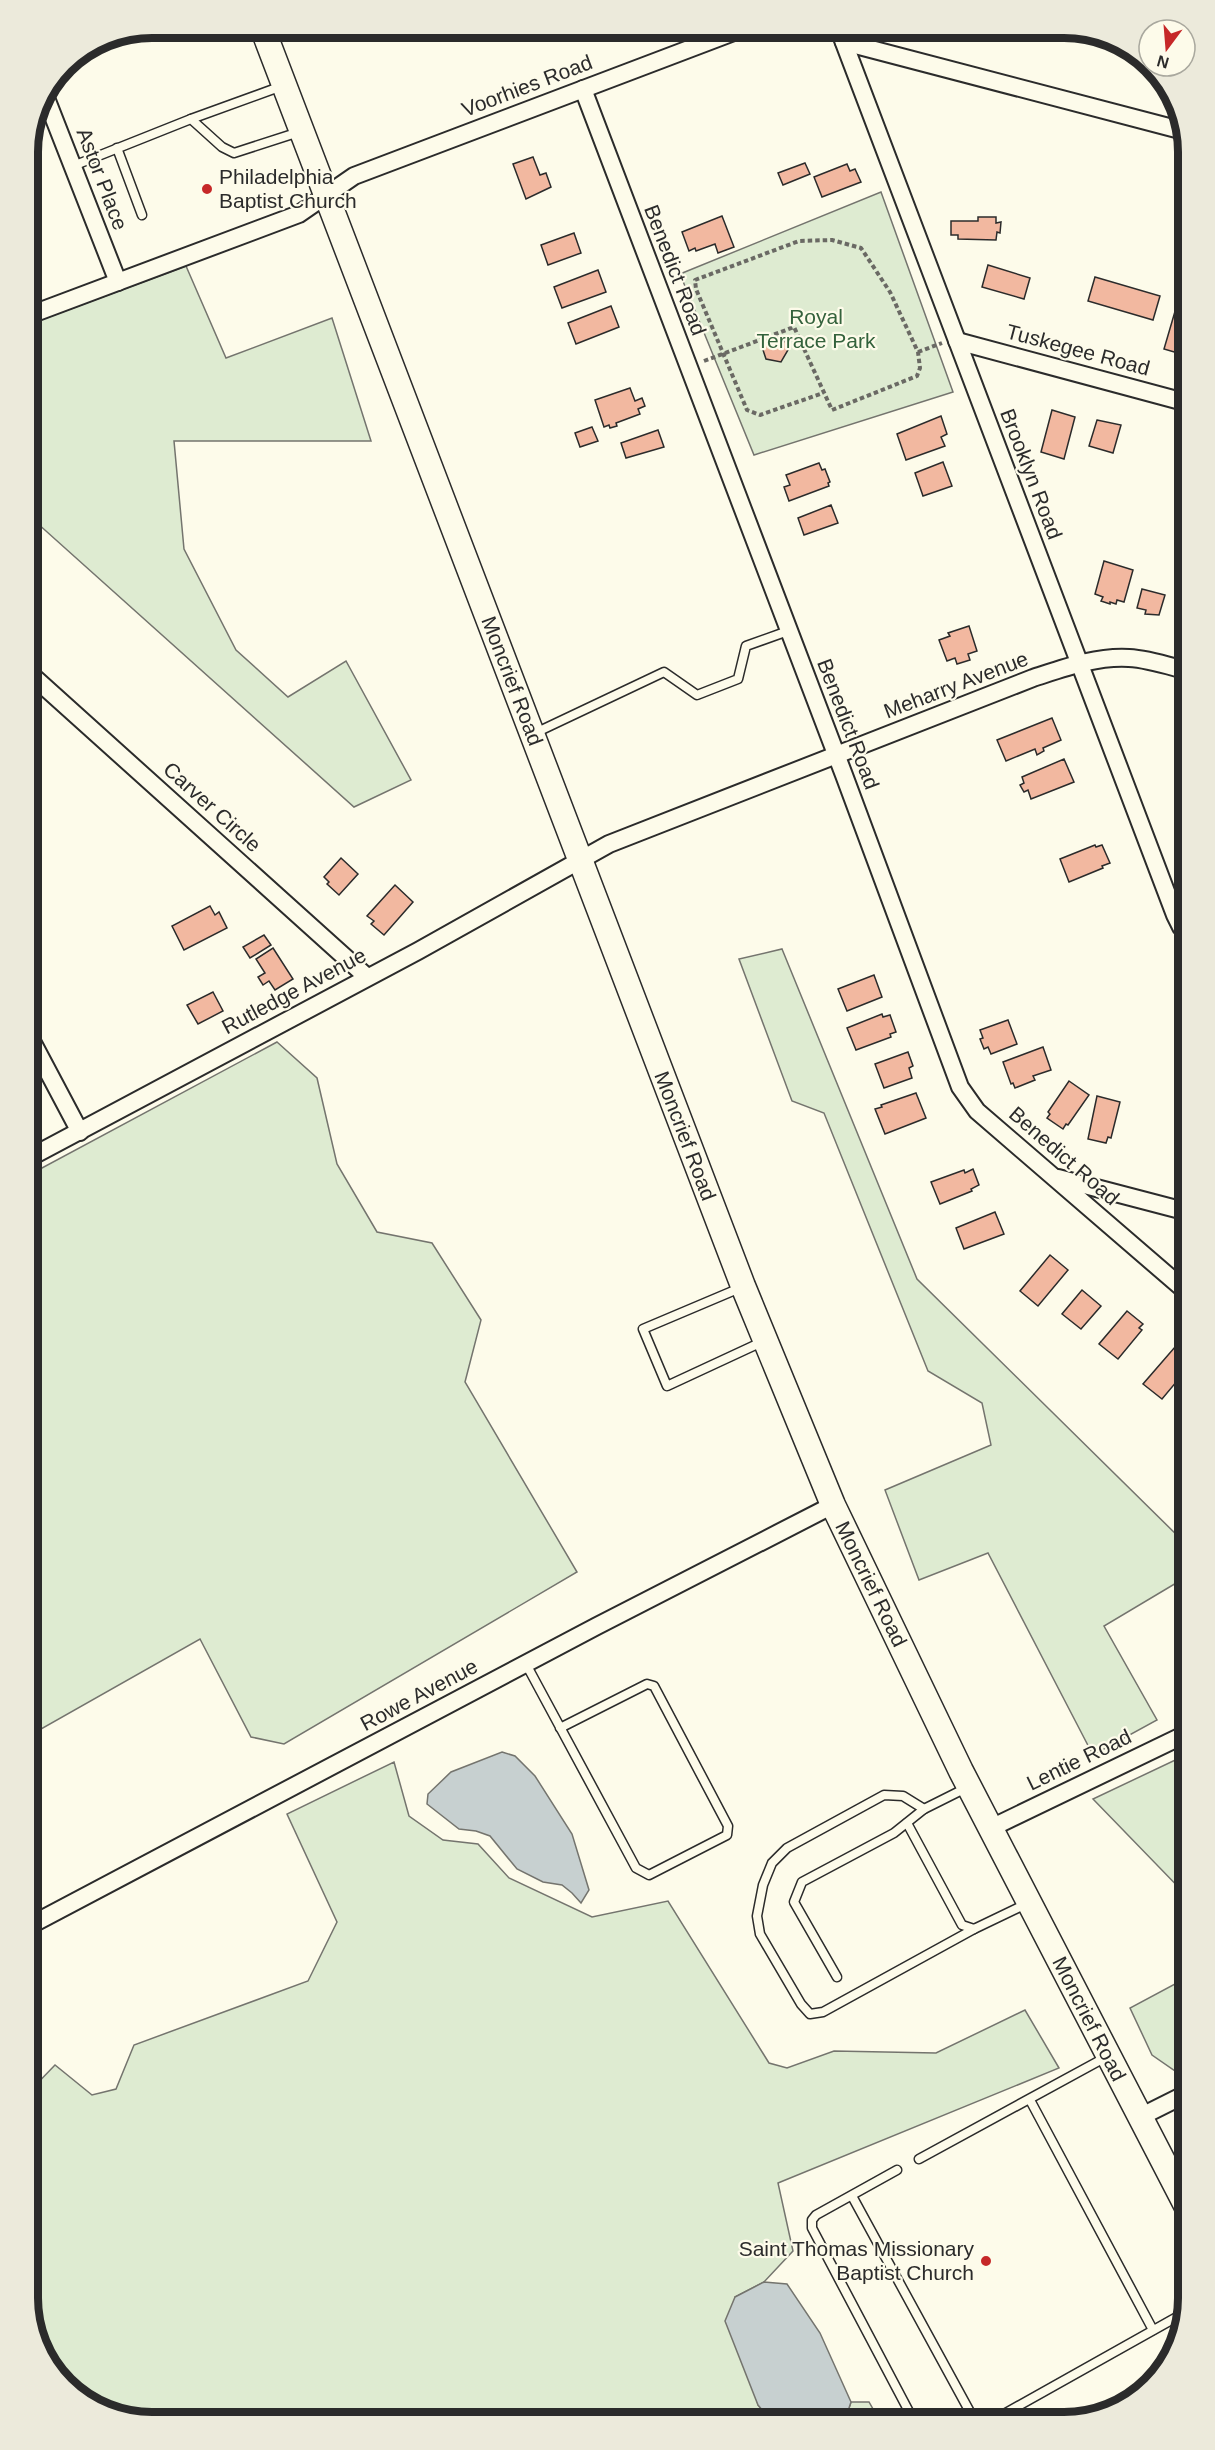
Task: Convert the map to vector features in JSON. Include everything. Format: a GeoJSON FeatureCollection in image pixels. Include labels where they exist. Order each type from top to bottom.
{"type":"FeatureCollection","features":[{"type":"Feature","properties":{"kind":"main road","name":"Moncrief Road"},"geometry":{"type":"LineString","coordinates":[[266,38],[743,1286],[833,1505],[969,1786],[1178,2190]]}},
{"type":"Feature","properties":{"kind":"street","name":"Voorhies Road"},"geometry":{"type":"LineString","coordinates":[[38,312],[299,214],[354,176],[718,38]]}},
{"type":"Feature","properties":{"kind":"street","name":"Brooklyn Road"},"geometry":{"type":"LineString","coordinates":[[842,38],[951,342],[1178,921]]}},
{"type":"Feature","properties":{"kind":"street"},"geometry":{"type":"LineString","coordinates":[[852,38],[1175,128]]}},
{"type":"Feature","properties":{"kind":"street","name":"Benedict Road"},"geometry":{"type":"LineString","coordinates":[[583,89],[837,755],[960,1087],[977,1111],[1178,1284]]}},
{"type":"Feature","properties":{"kind":"street","name":"Astor Place"},"geometry":{"type":"LineString","coordinates":[[48,104],[118,282]]}},
{"type":"Feature","properties":{"kind":"street","name":"Tuskegee Road"},"geometry":{"type":"LineString","coordinates":[[951,342],[1178,400]]}},
{"type":"Feature","properties":{"kind":"street","name":"Meharry Avenue"},"geometry":{"type":"LineString","coordinates":[[581,861],[609,844],[1034,678],[1079,664],[1127,658],[1146,660],[1178,668]]}},
{"type":"Feature","properties":{"kind":"street","name":"Carver Circle"},"geometry":{"type":"LineString","coordinates":[[38,681],[367,977]]}},
{"type":"Feature","properties":{"kind":"street","name":"Rutledge Avenue"},"geometry":{"type":"LineString","coordinates":[[38,1153],[418,951],[581,861]]}},
{"type":"Feature","properties":{"kind":"street"},"geometry":{"type":"LineString","coordinates":[[38,1053],[80,1132]]}},
{"type":"Feature","properties":{"kind":"street"},"geometry":{"type":"LineString","coordinates":[[1054,1177],[1178,1209]]}},
{"type":"Feature","properties":{"kind":"street","name":"Rowe Avenue"},"geometry":{"type":"LineString","coordinates":[[38,1921],[833,1505]]}},
{"type":"Feature","properties":{"kind":"street","name":"Lentie Road"},"geometry":{"type":"LineString","coordinates":[[991,1828],[1178,1738]]}},
{"type":"Feature","properties":{"kind":"street"},"geometry":{"type":"LineString","coordinates":[[1140,2117],[1178,2098]]}},
{"type":"Feature","properties":{"kind":"lane"},"geometry":{"type":"LineString","coordinates":[[73,166],[285,85]]}},
{"type":"Feature","properties":{"kind":"lane"},"geometry":{"type":"LineString","coordinates":[[191,119],[222,147],[234,153],[302,131]]}},
{"type":"Feature","properties":{"kind":"lane"},"geometry":{"type":"LineString","coordinates":[[117,148],[142,215]]}},
{"type":"Feature","properties":{"kind":"lane"},"geometry":{"type":"LineString","coordinates":[[532,734],[664,672],[697,695],[738,679],[746,646],[788,631]]}},
{"type":"Feature","properties":{"kind":"lane"},"geometry":{"type":"LineString","coordinates":[[743,1286],[643,1329],[667,1386],[765,1340]]}},
{"type":"Feature","properties":{"kind":"lane"},"geometry":{"type":"LineString","coordinates":[[526,1664],[560,1728],[636,1868],[650,1875],[727,1835],[728,1826],[654,1686],[646,1684],[560,1728]]}},
{"type":"Feature","properties":{"kind":"lane"},"geometry":{"type":"LineString","coordinates":[[837,1977],[794,1902],[802,1882],[894,1833],[924,1809],[969,1786]]}},
{"type":"Feature","properties":{"kind":"lane"},"geometry":{"type":"LineString","coordinates":[[924,1809],[903,1796],[884,1795],[787,1848],[772,1863],[762,1885],[757,1916],[760,1934],[801,2004],[810,2014],[823,2012],[974,1929],[1029,1902]]}},
{"type":"Feature","properties":{"kind":"lane"},"geometry":{"type":"LineString","coordinates":[[907,1823],[962,1925],[974,1929]]}},
{"type":"Feature","properties":{"kind":"lane"},"geometry":{"type":"LineString","coordinates":[[919,2159],[1030,2100],[1108,2055]]}},
{"type":"Feature","properties":{"kind":"lane"},"geometry":{"type":"LineString","coordinates":[[1030,2100],[1153,2330]]}},
{"type":"Feature","properties":{"kind":"lane"},"geometry":{"type":"LineString","coordinates":[[897,2170],[816,2215],[812,2220],[812,2228],[909,2412]]}},
{"type":"Feature","properties":{"kind":"lane"},"geometry":{"type":"LineString","coordinates":[[852,2196],[970,2412]]}},
{"type":"Feature","properties":{"kind":"lane"},"geometry":{"type":"LineString","coordinates":[[1008,2412],[1176,2317]]}},
{"type":"Feature","properties":{"kind":"path"},"geometry":{"type":"LineString","coordinates":[[703,361],[723,353],[794,327],[832,410],[917,376],[920,368],[918,352],[890,292],[861,248],[832,240],[799,241],[695,280],[696,289],[723,353],[747,410],[760,415],[824,393]]}},
{"type":"Feature","properties":{"kind":"path"},"geometry":{"type":"LineString","coordinates":[[918,352],[951,342]]}},
{"type":"Feature","properties":{"kind":"green space","name":"Royal Terrace Park"},"geometry":{"type":"Polygon","coordinates":[[[881,192],[953,392],[754,455],[680,274],[881,192]]]}},
{"type":"Feature","properties":{"kind":"green space"},"geometry":{"type":"Polygon","coordinates":[[[186,266],[226,358],[332,318],[371,441],[174,441],[184,549],[236,650],[288,697],[346,661],[411,780],[354,807],[38,524],[38,321],[186,266]]]}},
{"type":"Feature","properties":{"kind":"green space"},"geometry":{"type":"Polygon","coordinates":[[[782,949],[917,1279],[1178,1536],[1178,1582],[1104,1626],[1157,1720],[1093,1755],[988,1553],[919,1580],[885,1490],[991,1445],[982,1403],[928,1371],[824,1113],[792,1101],[739,959],[782,949]]]}},
{"type":"Feature","properties":{"kind":"green space"},"geometry":{"type":"Polygon","coordinates":[[[277,1042],[317,1078],[337,1164],[377,1232],[432,1243],[481,1320],[465,1382],[577,1572],[284,1744],[251,1737],[200,1639],[38,1731],[38,1170],[277,1042]]]}},
{"type":"Feature","properties":{"kind":"green space"},"geometry":{"type":"Polygon","coordinates":[[[1178,1759],[1178,1887],[1093,1799],[1178,1759]]]}},
{"type":"Feature","properties":{"kind":"green space"},"geometry":{"type":"Polygon","coordinates":[[[394,1762],[409,1816],[443,1840],[478,1844],[509,1878],[592,1917],[668,1901],[769,2063],[787,2068],[834,2051],[936,2053],[1025,2010],[1059,2068],[778,2183],[793,2251],[764,2282],[735,2297],[758,2405],[764,2412],[144,2412],[115,2406],[101,2401],[82,2389],[61,2368],[46,2342],[40,2321],[38,2306],[38,2083],[55,2065],[92,2095],[116,2089],[134,2045],[308,1981],[337,1922],[287,1814],[394,1762]]]}},
{"type":"Feature","properties":{"kind":"green space"},"geometry":{"type":"Polygon","coordinates":[[[1178,1982],[1178,2073],[1152,2055],[1130,2008],[1178,1982]]]}},
{"type":"Feature","properties":{"kind":"green space"},"geometry":{"type":"Polygon","coordinates":[[[851,2402],[869,2402],[875,2412],[848,2412],[851,2402]]]}},
{"type":"Feature","properties":{"kind":"shaded area"},"geometry":{"type":"Polygon","coordinates":[[[502,1752],[515,1756],[535,1776],[572,1834],[589,1890],[581,1903],[562,1885],[543,1882],[517,1869],[490,1836],[459,1829],[427,1804],[428,1794],[451,1772],[502,1752]]]}},
{"type":"Feature","properties":{"kind":"shaded area"},"geometry":{"type":"Polygon","coordinates":[[[764,2282],[787,2284],[820,2333],[851,2402],[848,2412],[764,2412],[758,2405],[725,2321],[735,2297],[764,2282]]]}},
{"type":"Feature","properties":{"kind":"building"},"geometry":{"type":"Polygon","coordinates":[[[533,157],[540,175],[546,173],[551,187],[526,199],[513,164],[533,157]]]}},
{"type":"Feature","properties":{"kind":"building"},"geometry":{"type":"Polygon","coordinates":[[[805,163],[810,174],[783,185],[778,173],[805,163]]]}},
{"type":"Feature","properties":{"kind":"building"},"geometry":{"type":"Polygon","coordinates":[[[847,164],[850,171],[855,169],[861,182],[822,197],[814,177],[847,164]]]}},
{"type":"Feature","properties":{"kind":"building"},"geometry":{"type":"Polygon","coordinates":[[[722,216],[734,247],[718,253],[715,244],[696,251],[695,248],[689,251],[682,232],[722,216]]]}},
{"type":"Feature","properties":{"kind":"building"},"geometry":{"type":"Polygon","coordinates":[[[978,217],[996,217],[996,223],[1001,222],[1000,233],[997,232],[996,240],[958,239],[958,235],[951,235],[951,221],[978,221],[978,217]]]}},
{"type":"Feature","properties":{"kind":"building"},"geometry":{"type":"Polygon","coordinates":[[[574,233],[581,253],[548,265],[541,245],[574,233]]]}},
{"type":"Feature","properties":{"kind":"building"},"geometry":{"type":"Polygon","coordinates":[[[988,265],[1030,278],[1024,299],[982,287],[988,265]]]}},
{"type":"Feature","properties":{"kind":"building"},"geometry":{"type":"Polygon","coordinates":[[[598,270],[606,292],[562,308],[554,287],[598,270]]]}},
{"type":"Feature","properties":{"kind":"building"},"geometry":{"type":"Polygon","coordinates":[[[1095,277],[1160,296],[1153,320],[1088,301],[1095,277]]]}},
{"type":"Feature","properties":{"kind":"building"},"geometry":{"type":"Polygon","coordinates":[[[611,306],[619,327],[576,344],[568,323],[611,306]]]}},
{"type":"Feature","properties":{"kind":"building"},"geometry":{"type":"Polygon","coordinates":[[[1176,308],[1178,309],[1178,353],[1164,349],[1176,308]]]}},
{"type":"Feature","properties":{"kind":"building"},"geometry":{"type":"Polygon","coordinates":[[[770,336],[784,338],[788,350],[781,362],[766,359],[762,347],[770,336]]]}},
{"type":"Feature","properties":{"kind":"building"},"geometry":{"type":"Polygon","coordinates":[[[630,388],[635,401],[642,398],[645,406],[638,409],[640,414],[616,423],[617,426],[604,427],[595,400],[630,388]]]}},
{"type":"Feature","properties":{"kind":"building"},"geometry":{"type":"Polygon","coordinates":[[[1052,410],[1075,417],[1064,459],[1041,452],[1052,410]]]}},
{"type":"Feature","properties":{"kind":"building"},"geometry":{"type":"Polygon","coordinates":[[[941,416],[947,434],[941,437],[945,446],[906,460],[897,434],[941,416]]]}},
{"type":"Feature","properties":{"kind":"building"},"geometry":{"type":"Polygon","coordinates":[[[1097,420],[1121,425],[1113,453],[1089,446],[1097,420]]]}},
{"type":"Feature","properties":{"kind":"building"},"geometry":{"type":"Polygon","coordinates":[[[592,427],[598,441],[580,447],[575,433],[592,427]]]}},
{"type":"Feature","properties":{"kind":"building"},"geometry":{"type":"Polygon","coordinates":[[[658,430],[664,447],[626,458],[621,443],[658,430]]]}},
{"type":"Feature","properties":{"kind":"building"},"geometry":{"type":"Polygon","coordinates":[[[943,462],[952,486],[923,496],[915,473],[943,462]]]}},
{"type":"Feature","properties":{"kind":"building"},"geometry":{"type":"Polygon","coordinates":[[[819,463],[822,470],[825,469],[830,482],[829,486],[789,501],[784,487],[790,485],[786,475],[819,463]]]}},
{"type":"Feature","properties":{"kind":"building"},"geometry":{"type":"Polygon","coordinates":[[[831,505],[838,523],[804,535],[798,518],[831,505]]]}},
{"type":"Feature","properties":{"kind":"building"},"geometry":{"type":"Polygon","coordinates":[[[1104,561],[1133,570],[1124,602],[1117,600],[1116,604],[1110,602],[1110,604],[1101,601],[1103,597],[1095,594],[1104,561]]]}},
{"type":"Feature","properties":{"kind":"building"},"geometry":{"type":"Polygon","coordinates":[[[1142,589],[1165,595],[1159,615],[1145,614],[1146,610],[1137,608],[1142,589]]]}},
{"type":"Feature","properties":{"kind":"building"},"geometry":{"type":"Polygon","coordinates":[[[969,626],[977,651],[968,654],[970,660],[957,664],[955,658],[947,661],[939,640],[950,636],[948,633],[969,626]]]}},
{"type":"Feature","properties":{"kind":"building"},"geometry":{"type":"Polygon","coordinates":[[[1052,718],[1061,740],[1043,748],[1044,751],[1037,755],[1035,749],[1006,761],[997,740],[1052,718]]]}},
{"type":"Feature","properties":{"kind":"building"},"geometry":{"type":"Polygon","coordinates":[[[1064,759],[1074,782],[1031,799],[1028,790],[1024,792],[1020,785],[1024,783],[1022,777],[1064,759]]]}},
{"type":"Feature","properties":{"kind":"building"},"geometry":{"type":"Polygon","coordinates":[[[1095,845],[1096,847],[1102,845],[1110,863],[1069,882],[1060,859],[1095,845]]]}},
{"type":"Feature","properties":{"kind":"building"},"geometry":{"type":"Polygon","coordinates":[[[341,858],[358,874],[339,895],[327,884],[329,882],[324,877],[341,858]]]}},
{"type":"Feature","properties":{"kind":"building"},"geometry":{"type":"Polygon","coordinates":[[[395,885],[413,902],[384,935],[371,924],[374,921],[367,916],[395,885]]]}},
{"type":"Feature","properties":{"kind":"building"},"geometry":{"type":"Polygon","coordinates":[[[210,906],[215,915],[219,912],[227,928],[184,950],[172,926],[210,906]]]}},
{"type":"Feature","properties":{"kind":"building"},"geometry":{"type":"Polygon","coordinates":[[[264,935],[271,945],[250,958],[243,947],[264,935]]]}},
{"type":"Feature","properties":{"kind":"building"},"geometry":{"type":"Polygon","coordinates":[[[273,948],[293,979],[275,990],[269,981],[263,985],[258,977],[265,973],[256,959],[273,948]]]}},
{"type":"Feature","properties":{"kind":"building"},"geometry":{"type":"Polygon","coordinates":[[[874,975],[882,997],[847,1011],[838,989],[874,975]]]}},
{"type":"Feature","properties":{"kind":"building"},"geometry":{"type":"Polygon","coordinates":[[[213,992],[223,1011],[198,1024],[187,1005],[213,992]]]}},
{"type":"Feature","properties":{"kind":"building"},"geometry":{"type":"Polygon","coordinates":[[[882,1014],[883,1017],[890,1015],[896,1032],[890,1034],[891,1037],[856,1050],[847,1028],[882,1014]]]}},
{"type":"Feature","properties":{"kind":"building"},"geometry":{"type":"Polygon","coordinates":[[[1008,1020],[1017,1044],[991,1054],[988,1047],[984,1049],[980,1039],[983,1038],[980,1030],[1008,1020]]]}},
{"type":"Feature","properties":{"kind":"building"},"geometry":{"type":"Polygon","coordinates":[[[1043,1047],[1051,1070],[1033,1076],[1035,1080],[1015,1088],[1013,1083],[1011,1084],[1003,1062],[1043,1047]]]}},
{"type":"Feature","properties":{"kind":"building"},"geometry":{"type":"Polygon","coordinates":[[[908,1052],[913,1066],[909,1068],[912,1078],[884,1088],[875,1064],[908,1052]]]}},
{"type":"Feature","properties":{"kind":"building"},"geometry":{"type":"Polygon","coordinates":[[[1069,1081],[1089,1095],[1063,1129],[1047,1118],[1050,1114],[1048,1112],[1069,1081]]]}},
{"type":"Feature","properties":{"kind":"building"},"geometry":{"type":"Polygon","coordinates":[[[916,1093],[926,1118],[885,1134],[875,1109],[916,1093]]]}},
{"type":"Feature","properties":{"kind":"building"},"geometry":{"type":"Polygon","coordinates":[[[1097,1096],[1120,1102],[1111,1138],[1108,1137],[1106,1143],[1088,1139],[1097,1096]]]}},
{"type":"Feature","properties":{"kind":"building"},"geometry":{"type":"Polygon","coordinates":[[[973,1169],[979,1185],[971,1189],[972,1191],[940,1204],[931,1182],[973,1169]]]}},
{"type":"Feature","properties":{"kind":"building"},"geometry":{"type":"Polygon","coordinates":[[[995,1212],[1004,1234],[964,1249],[956,1228],[995,1212]]]}},
{"type":"Feature","properties":{"kind":"building"},"geometry":{"type":"Polygon","coordinates":[[[1050,1255],[1068,1270],[1038,1306],[1020,1291],[1050,1255]]]}},
{"type":"Feature","properties":{"kind":"building"},"geometry":{"type":"Polygon","coordinates":[[[1082,1290],[1101,1306],[1081,1329],[1062,1314],[1082,1290]]]}},
{"type":"Feature","properties":{"kind":"building"},"geometry":{"type":"Polygon","coordinates":[[[1127,1311],[1143,1324],[1139,1328],[1142,1330],[1118,1359],[1099,1344],[1127,1311]]]}},
{"type":"Feature","properties":{"kind":"building"},"geometry":{"type":"Polygon","coordinates":[[[1175,1347],[1178,1350],[1178,1382],[1162,1399],[1143,1384],[1175,1347]]]}},
{"type":"Feature","properties":{"kind":"place","name":"Philadelphia Baptist Church"},"geometry":{"type":"Point","coordinates":[207,189]}},
{"type":"Feature","properties":{"kind":"place","name":"Saint Thomas Missionary Baptist Church"},"geometry":{"type":"Point","coordinates":[986,2261]}}]}
